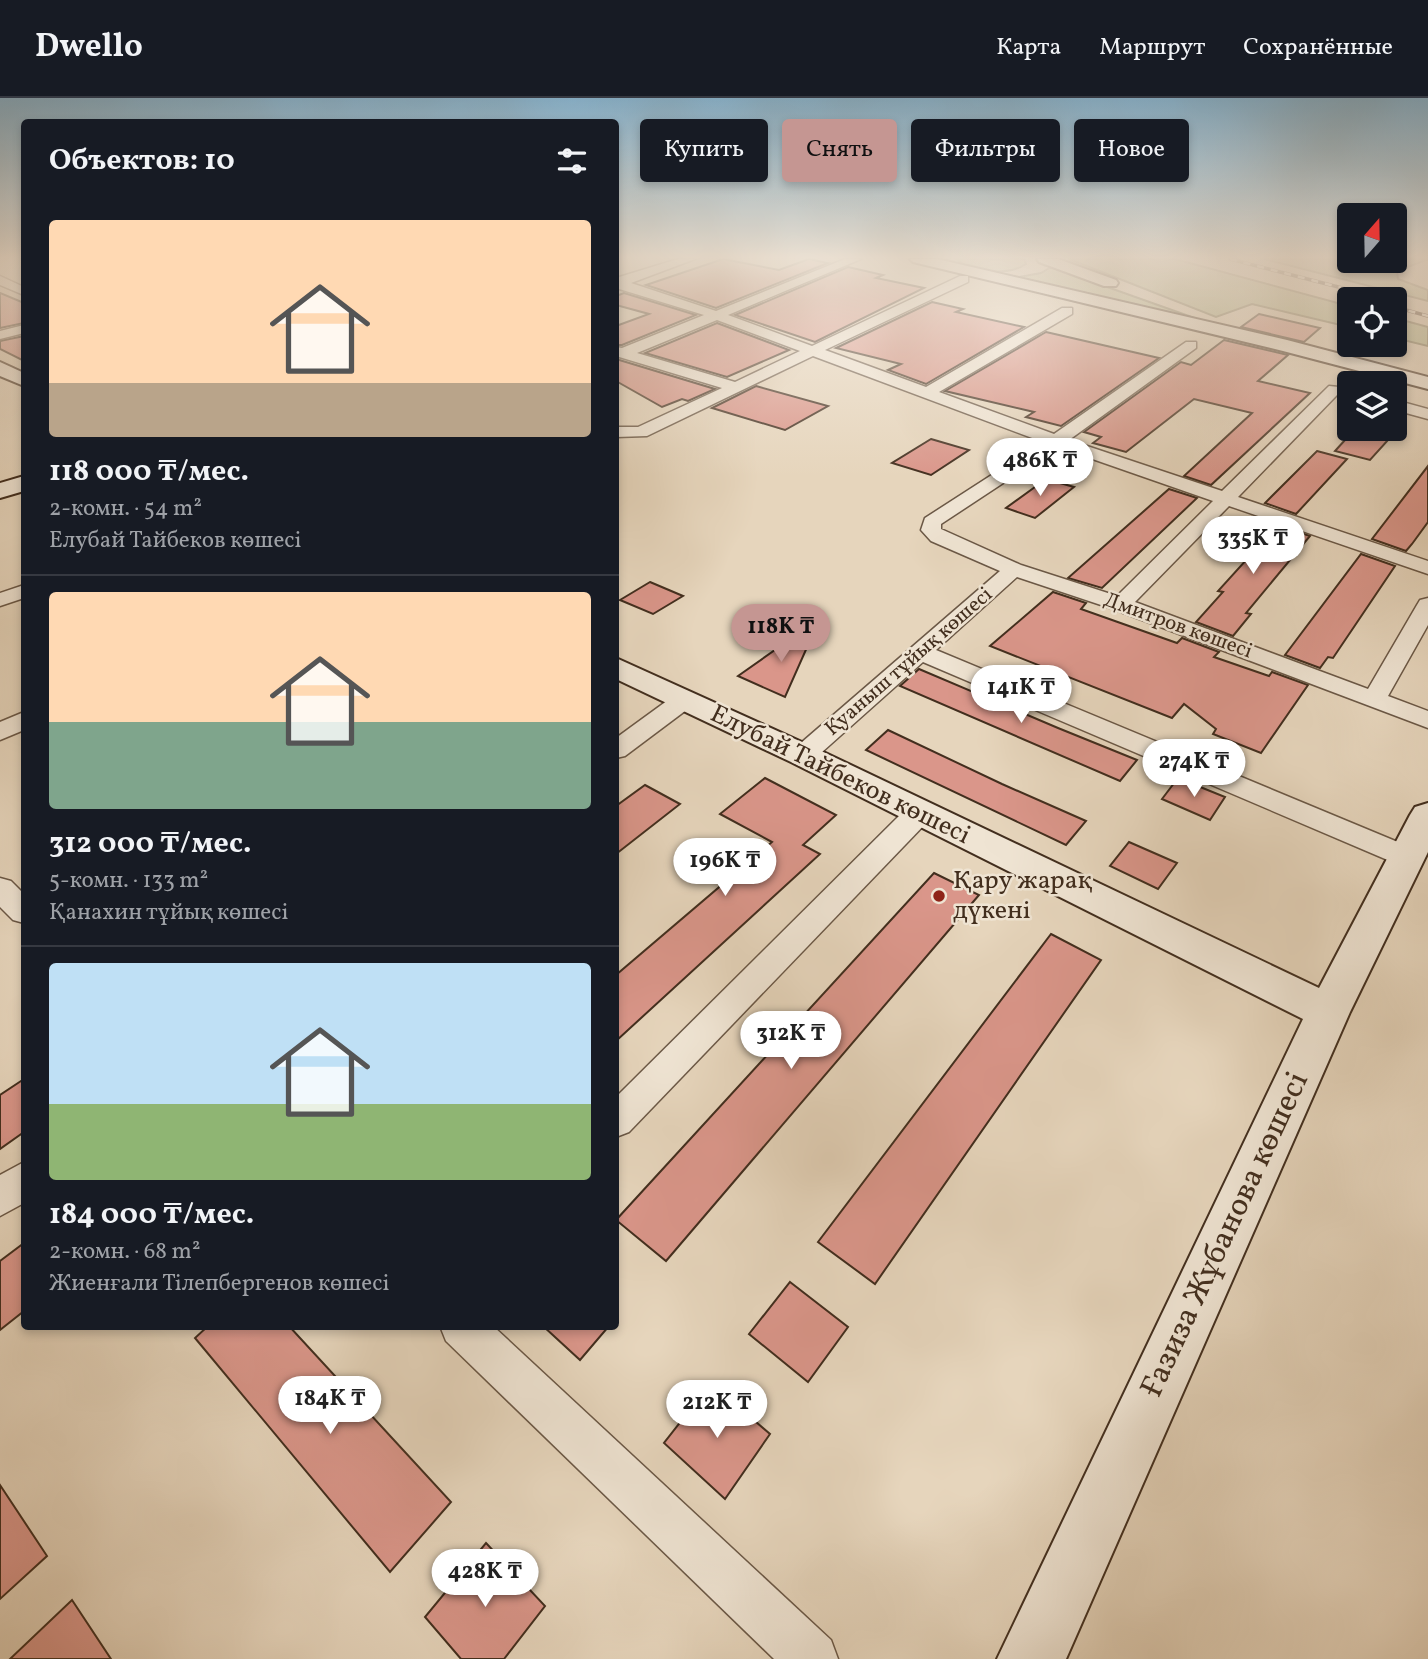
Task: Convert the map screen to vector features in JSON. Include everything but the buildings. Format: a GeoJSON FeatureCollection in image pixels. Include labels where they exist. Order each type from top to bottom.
{"type":"FeatureCollection","features":[{"type":"Feature","properties":{"kind":"main road"},"geometry":{"type":"LineString","coordinates":[[1226,332],[1428,383]]}},
{"type":"Feature","properties":{"kind":"main road"},"geometry":{"type":"LineString","coordinates":[[1247,332],[1287,346]]}},
{"type":"Feature","properties":{"kind":"main road"},"geometry":{"type":"LineString","coordinates":[[0,368],[21,378]]}},
{"type":"Feature","properties":{"kind":"main road"},"geometry":{"type":"LineString","coordinates":[[0,492],[21,484]]}},
{"type":"Feature","properties":{"kind":"main road","name":"Елубай Тайбеков көшесі"},"geometry":{"type":"LineString","coordinates":[[619,668],[803,755],[1328,1013]]}},
{"type":"Feature","properties":{"kind":"main road","name":"Ғазиза Жұбанова көшесі"},"geometry":{"type":"LineString","coordinates":[[1031,1659],[1328,1013],[1428,815]]}},
{"type":"Feature","properties":{"kind":"street"},"geometry":{"type":"LineString","coordinates":[[620,351],[671,332]]}},
{"type":"Feature","properties":{"kind":"street"},"geometry":{"type":"LineString","coordinates":[[762,332],[1056,441],[1428,568]]}},
{"type":"Feature","properties":{"kind":"street"},"geometry":{"type":"LineString","coordinates":[[623,433],[641,432],[814,351],[847,332]]}},
{"type":"Feature","properties":{"kind":"street"},"geometry":{"type":"LineString","coordinates":[[927,393],[1031,332]]}},
{"type":"Feature","properties":{"kind":"street"},"geometry":{"type":"LineString","coordinates":[[1056,441],[1191,345]]}},
{"type":"Feature","properties":{"kind":"street"},"geometry":{"type":"LineString","coordinates":[[620,351],[737,387]]}},
{"type":"Feature","properties":{"kind":"street"},"geometry":{"type":"LineString","coordinates":[[1121,604],[1226,499],[1337,396]]}},
{"type":"Feature","properties":{"kind":"street"},"geometry":{"type":"LineString","coordinates":[[1407,408],[1428,414]]}},
{"type":"Feature","properties":{"kind":"street","name":"Дмитров көшесі"},"geometry":{"type":"LineString","coordinates":[[1056,441],[932,522],[931,530],[939,537],[1014,569],[1121,604],[1428,720]]}},
{"type":"Feature","properties":{"kind":"street","name":"Қуаныш тұйық көшесі"},"geometry":{"type":"LineString","coordinates":[[803,755],[1014,569]]}},
{"type":"Feature","properties":{"kind":"street"},"geometry":{"type":"LineString","coordinates":[[0,600],[21,592]]}},
{"type":"Feature","properties":{"kind":"street"},"geometry":{"type":"LineString","coordinates":[[1374,700],[1428,605]]}},
{"type":"Feature","properties":{"kind":"street"},"geometry":{"type":"LineString","coordinates":[[920,652],[1407,857]]}},
{"type":"Feature","properties":{"kind":"street"},"geometry":{"type":"LineString","coordinates":[[619,748],[684,700]]}},
{"type":"Feature","properties":{"kind":"street"},"geometry":{"type":"LineString","coordinates":[[0,732],[21,722]]}},
{"type":"Feature","properties":{"kind":"street"},"geometry":{"type":"LineString","coordinates":[[619,1118],[920,813]]}},
{"type":"Feature","properties":{"kind":"street"},"geometry":{"type":"LineString","coordinates":[[0,1198],[21,1182]]}},
{"type":"Feature","properties":{"kind":"street"},"geometry":{"type":"LineString","coordinates":[[465,1330],[811,1659]]}},
{"type":"Feature","properties":{"kind":"green space"},"geometry":{"type":"Polygon","coordinates":[[[1407,332],[1428,332],[1428,346],[1407,341],[1407,332]]]}},
{"type":"Feature","properties":{"kind":"place","name":"Қару жарақ дүкені"},"geometry":{"type":"Point","coordinates":[939,896]}}]}
